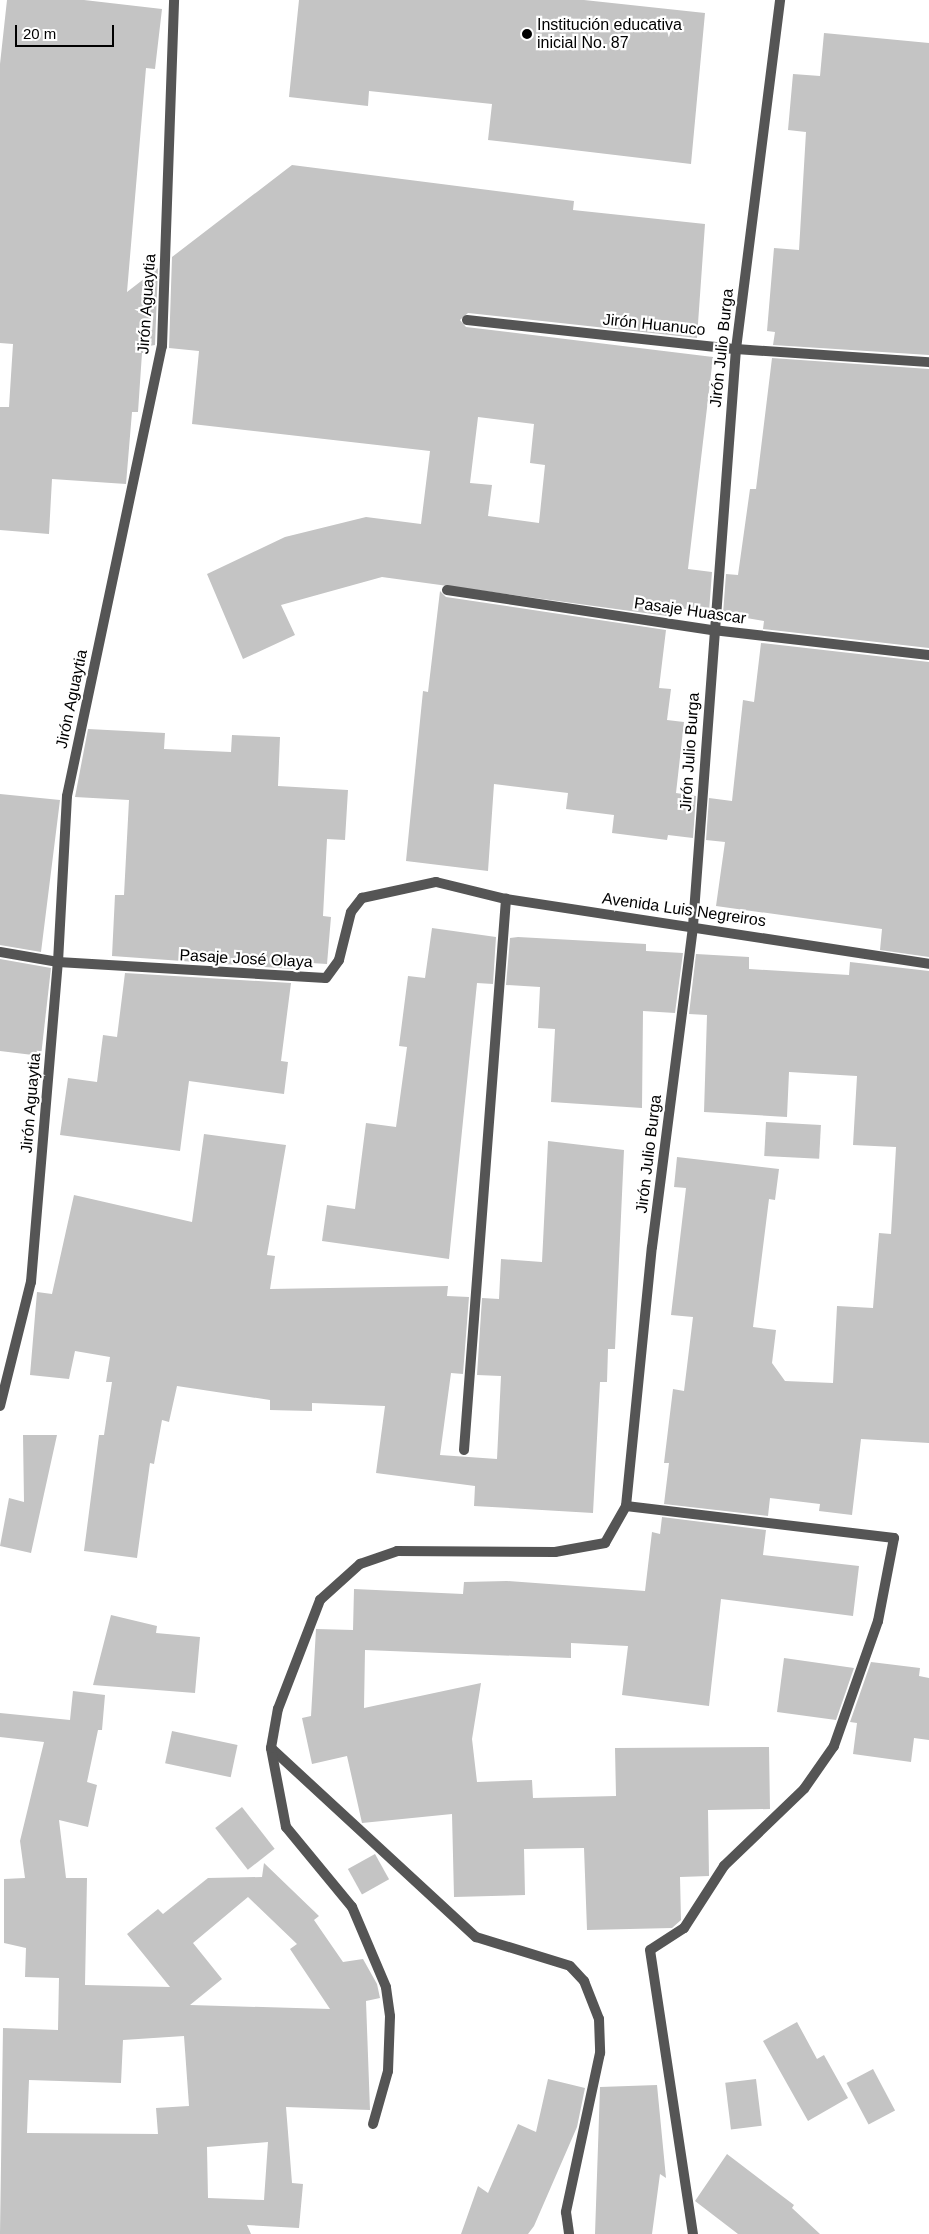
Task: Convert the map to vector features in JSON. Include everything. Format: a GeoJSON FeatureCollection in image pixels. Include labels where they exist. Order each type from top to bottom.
{"type":"FeatureCollection","features":[{"type":"Feature","properties":{"kind":"street","name":"Jirón Aguaytia"},"geometry":{"type":"LineString","coordinates":[[0,1406],[31,1282],[58,962],[66,796],[162,346],[174,0]]}},
{"type":"Feature","properties":{"kind":"street","name":"Jirón Julio Burga"},"geometry":{"type":"LineString","coordinates":[[626,1506],[638,1366],[693,926],[713,630],[736,349],[780,0]]}},
{"type":"Feature","properties":{"kind":"street","name":"Jirón Huanuco"},"geometry":{"type":"LineString","coordinates":[[467,320],[736,349],[929,362]]}},
{"type":"Feature","properties":{"kind":"street","name":"Pasaje Huascar"},"geometry":{"type":"LineString","coordinates":[[447,590],[713,630],[929,655]]}},
{"type":"Feature","properties":{"kind":"street","name":"Pasaje José Olaya"},"geometry":{"type":"LineString","coordinates":[[0,952],[58,962],[326,978],[339,960],[352,912],[362,898],[436,882]]}},
{"type":"Feature","properties":{"kind":"street","name":"Avenida Luis Negreiros"},"geometry":{"type":"LineString","coordinates":[[436,882],[506,900],[693,926],[929,964]]}},
{"type":"Feature","properties":{"kind":"street"},"geometry":{"type":"LineString","coordinates":[[464,1450],[506,900]]}},
{"type":"Feature","properties":{"kind":"street"},"geometry":{"type":"LineString","coordinates":[[373,2124],[388,2071],[390,2016],[386,1987],[352,1907],[286,1828],[271,1748],[278,1709],[320,1600],[345,1574],[398,1551],[555,1552],[605,1544],[626,1506],[894,1538],[878,1621],[834,1746],[804,1789],[724,1866],[684,1928],[650,1950],[693,2234]]}},
{"type":"Feature","properties":{"kind":"street"},"geometry":{"type":"LineString","coordinates":[[271,1748],[476,1937],[570,1966],[584,1981],[599,2019],[600,2053],[566,2212],[569,2234]]}},
{"type":"Feature","properties":{"kind":"building"},"geometry":{"type":"Polygon","coordinates":[[[7,0],[84,0],[162,9],[155,69],[146,68],[127,292],[158,268],[155,345],[149,346],[148,353],[142,353],[138,412],[132,412],[126,484],[52,479],[49,534],[0,530],[0,407],[9,407],[13,344],[0,343],[0,64],[7,0]]]}},
{"type":"Feature","properties":{"kind":"building"},"geometry":{"type":"Polygon","coordinates":[[[299,0],[584,0],[705,13],[691,164],[488,140],[492,104],[369,91],[368,106],[289,97],[299,0]]]}},
{"type":"Feature","properties":{"kind":"building"},"geometry":{"type":"Polygon","coordinates":[[[824,33],[929,43],[929,355],[773,345],[775,332],[767,331],[774,248],[799,250],[806,132],[788,130],[793,74],[820,76],[824,33]]]}},
{"type":"Feature","properties":{"kind":"building"},"geometry":{"type":"Polygon","coordinates":[[[292,165],[574,201],[573,210],[705,224],[697,338],[468,313],[460,320],[466,327],[713,357],[688,569],[712,572],[709,612],[669,607],[667,616],[382,577],[281,605],[295,635],[243,659],[207,574],[285,537],[366,517],[421,524],[430,451],[192,424],[199,351],[169,348],[172,257],[292,165]],[[478,417],[470,483],[492,485],[488,516],[539,523],[545,465],[530,463],[534,424],[478,417]]]}},
{"type":"Feature","properties":{"kind":"building"},"geometry":{"type":"Polygon","coordinates":[[[772,358],[929,369],[929,648],[763,629],[764,621],[723,614],[726,574],[738,575],[750,489],[756,489],[772,358]]]}},
{"type":"Feature","properties":{"kind":"building"},"geometry":{"type":"Polygon","coordinates":[[[440,591],[446,597],[666,630],[659,688],[671,689],[667,720],[684,722],[676,793],[696,796],[693,838],[668,835],[667,840],[612,833],[614,815],[566,809],[568,793],[494,784],[488,871],[406,861],[423,691],[428,692],[440,591]]]}},
{"type":"Feature","properties":{"kind":"building"},"geometry":{"type":"Polygon","coordinates":[[[761,643],[929,662],[929,957],[880,950],[882,929],[716,906],[725,842],[706,840],[709,798],[732,801],[743,700],[754,702],[761,643]]]}},
{"type":"Feature","properties":{"kind":"building"},"geometry":{"type":"Polygon","coordinates":[[[88,729],[165,733],[164,749],[231,752],[232,735],[280,737],[278,786],[348,790],[345,840],[327,839],[323,916],[331,917],[327,964],[294,962],[293,969],[112,956],[115,895],[124,895],[129,800],[75,797],[88,729]]]}},
{"type":"Feature","properties":{"kind":"building"},"geometry":{"type":"Polygon","coordinates":[[[0,794],[60,800],[41,952],[0,945],[0,794]]]}},
{"type":"Feature","properties":{"kind":"building"},"geometry":{"type":"Polygon","coordinates":[[[432,928],[496,937],[493,984],[477,983],[449,1259],[322,1241],[327,1205],[355,1209],[366,1123],[396,1127],[407,1047],[399,1046],[408,976],[425,978],[432,928]]]}},
{"type":"Feature","properties":{"kind":"building"},"geometry":{"type":"Polygon","coordinates":[[[510,938],[646,944],[646,951],[683,953],[675,1013],[643,1011],[642,1108],[551,1102],[555,1029],[538,1028],[540,987],[506,985],[510,938]]]}},
{"type":"Feature","properties":{"kind":"building"},"geometry":{"type":"Polygon","coordinates":[[[696,954],[749,957],[749,969],[849,975],[850,962],[929,971],[929,1443],[861,1439],[852,1515],[819,1511],[820,1504],[770,1498],[768,1516],[664,1504],[669,1463],[664,1463],[673,1389],[684,1391],[693,1317],[671,1315],[686,1188],[674,1187],[677,1157],[779,1169],[775,1200],[769,1199],[753,1327],[776,1330],[772,1363],[785,1381],[833,1383],[837,1306],[873,1308],[879,1233],[891,1234],[896,1147],[853,1145],[857,1076],[789,1072],[787,1117],[704,1112],[707,1015],[689,1014],[696,954]]]}},
{"type":"Feature","properties":{"kind":"building"},"geometry":{"type":"Polygon","coordinates":[[[0,959],[51,968],[41,1056],[0,1051],[0,959]]]}},
{"type":"Feature","properties":{"kind":"building"},"geometry":{"type":"Polygon","coordinates":[[[125,973],[291,983],[281,1061],[288,1062],[284,1094],[189,1081],[180,1151],[60,1135],[68,1078],[97,1082],[103,1035],[117,1037],[125,973]]]}},
{"type":"Feature","properties":{"kind":"building"},"geometry":{"type":"Polygon","coordinates":[[[766,1122],[821,1125],[819,1159],[764,1156],[766,1122]]]}},
{"type":"Feature","properties":{"kind":"building"},"geometry":{"type":"Polygon","coordinates":[[[204,1134],[286,1145],[267,1255],[275,1256],[270,1289],[448,1286],[447,1296],[469,1297],[463,1374],[451,1373],[440,1455],[497,1459],[501,1376],[477,1375],[482,1298],[499,1299],[501,1259],[542,1262],[548,1141],[624,1150],[615,1349],[608,1349],[607,1382],[600,1382],[593,1513],[474,1506],[475,1486],[376,1473],[385,1406],[312,1403],[312,1411],[270,1410],[270,1400],[177,1386],[169,1422],[162,1420],[154,1464],[150,1463],[137,1558],[84,1551],[99,1435],[104,1435],[112,1382],[106,1382],[110,1357],[75,1351],[69,1379],[30,1375],[37,1292],[52,1294],[74,1195],[192,1222],[204,1134]]]}},
{"type":"Feature","properties":{"kind":"building"},"geometry":{"type":"Polygon","coordinates":[[[23,1435],[57,1435],[31,1553],[0,1546],[9,1498],[24,1502],[23,1435]]]}},
{"type":"Feature","properties":{"kind":"building"},"geometry":{"type":"Polygon","coordinates":[[[662,1517],[766,1530],[763,1555],[859,1566],[853,1616],[721,1599],[709,1706],[622,1695],[628,1646],[571,1643],[571,1658],[365,1650],[364,1708],[481,1683],[472,1739],[477,1782],[532,1780],[533,1798],[616,1796],[615,1748],[769,1747],[770,1809],[708,1810],[709,1876],[680,1877],[681,1920],[672,1928],[587,1930],[584,1848],[524,1849],[525,1895],[454,1897],[452,1814],[362,1823],[347,1756],[312,1764],[302,1718],[311,1716],[316,1629],[353,1630],[354,1589],[463,1594],[464,1582],[507,1581],[645,1591],[652,1532],[660,1534],[662,1517]]]}},
{"type":"Feature","properties":{"kind":"building"},"geometry":{"type":"Polygon","coordinates":[[[111,1615],[157,1626],[156,1633],[200,1637],[195,1693],[93,1685],[111,1615]]]}},
{"type":"Feature","properties":{"kind":"building"},"geometry":{"type":"Polygon","coordinates":[[[784,1658],[854,1668],[836,1720],[777,1712],[784,1658]]]}},
{"type":"Feature","properties":{"kind":"building"},"geometry":{"type":"Polygon","coordinates":[[[871,1662],[920,1668],[919,1676],[929,1678],[929,1740],[914,1738],[911,1762],[853,1754],[857,1723],[850,1722],[871,1662]]]}},
{"type":"Feature","properties":{"kind":"building"},"geometry":{"type":"Polygon","coordinates":[[[73,1691],[105,1695],[102,1730],[98,1730],[87,1782],[97,1785],[88,1827],[59,1820],[66,1878],[87,1878],[85,1985],[170,1987],[127,1934],[158,1909],[163,1914],[208,1878],[262,1877],[264,1863],[319,1916],[314,1920],[343,1962],[363,1959],[377,1984],[380,1998],[366,2001],[370,2110],[286,2107],[292,2183],[303,2184],[299,2228],[247,2225],[251,2234],[0,2234],[3,2028],[58,2030],[59,1978],[25,1977],[26,1948],[4,1943],[4,1879],[25,1878],[20,1841],[44,1742],[0,1737],[0,1713],[70,1720],[73,1691]],[[248,1897],[193,1943],[222,1979],[190,2005],[330,2009],[290,1949],[297,1944],[248,1897]],[[184,2036],[123,2040],[121,2083],[29,2080],[27,2133],[158,2134],[156,2108],[189,2106],[184,2036]],[[268,2142],[207,2147],[208,2198],[264,2200],[268,2142]]]}},
{"type":"Feature","properties":{"kind":"building"},"geometry":{"type":"Polygon","coordinates":[[[172,1731],[238,1745],[231,1777],[165,1763],[172,1731]]]}},
{"type":"Feature","properties":{"kind":"building"},"geometry":{"type":"Polygon","coordinates":[[[242,1807],[275,1849],[248,1870],[215,1828],[242,1807]]]}},
{"type":"Feature","properties":{"kind":"building"},"geometry":{"type":"Polygon","coordinates":[[[375,1854],[389,1879],[362,1894],[348,1869],[375,1854]]]}},
{"type":"Feature","properties":{"kind":"building"},"geometry":{"type":"Polygon","coordinates":[[[797,2022],[817,2059],[824,2055],[848,2098],[808,2121],[763,2041],[797,2022]]]}},
{"type":"Feature","properties":{"kind":"building"},"geometry":{"type":"Polygon","coordinates":[[[873,2069],[895,2110],[869,2125],[847,2083],[873,2069]]]}},
{"type":"Feature","properties":{"kind":"building"},"geometry":{"type":"Polygon","coordinates":[[[548,2079],[585,2088],[577,2127],[534,2226],[528,2234],[461,2234],[478,2186],[488,2193],[518,2124],[536,2132],[548,2079]]]}},
{"type":"Feature","properties":{"kind":"building"},"geometry":{"type":"Polygon","coordinates":[[[756,2079],[762,2126],[731,2129],[725,2083],[756,2079]]]}},
{"type":"Feature","properties":{"kind":"building"},"geometry":{"type":"Polygon","coordinates":[[[657,2085],[666,2178],[660,2174],[652,2234],[595,2234],[600,2087],[657,2085]]]}},
{"type":"Feature","properties":{"kind":"building"},"geometry":{"type":"Polygon","coordinates":[[[727,2154],[794,2205],[792,2208],[820,2234],[738,2234],[695,2201],[727,2154]]]}},
{"type":"Feature","properties":{"kind":"place","name":"Institución educativa inicial No. 87"},"geometry":{"type":"Point","coordinates":[527,34]}}]}
